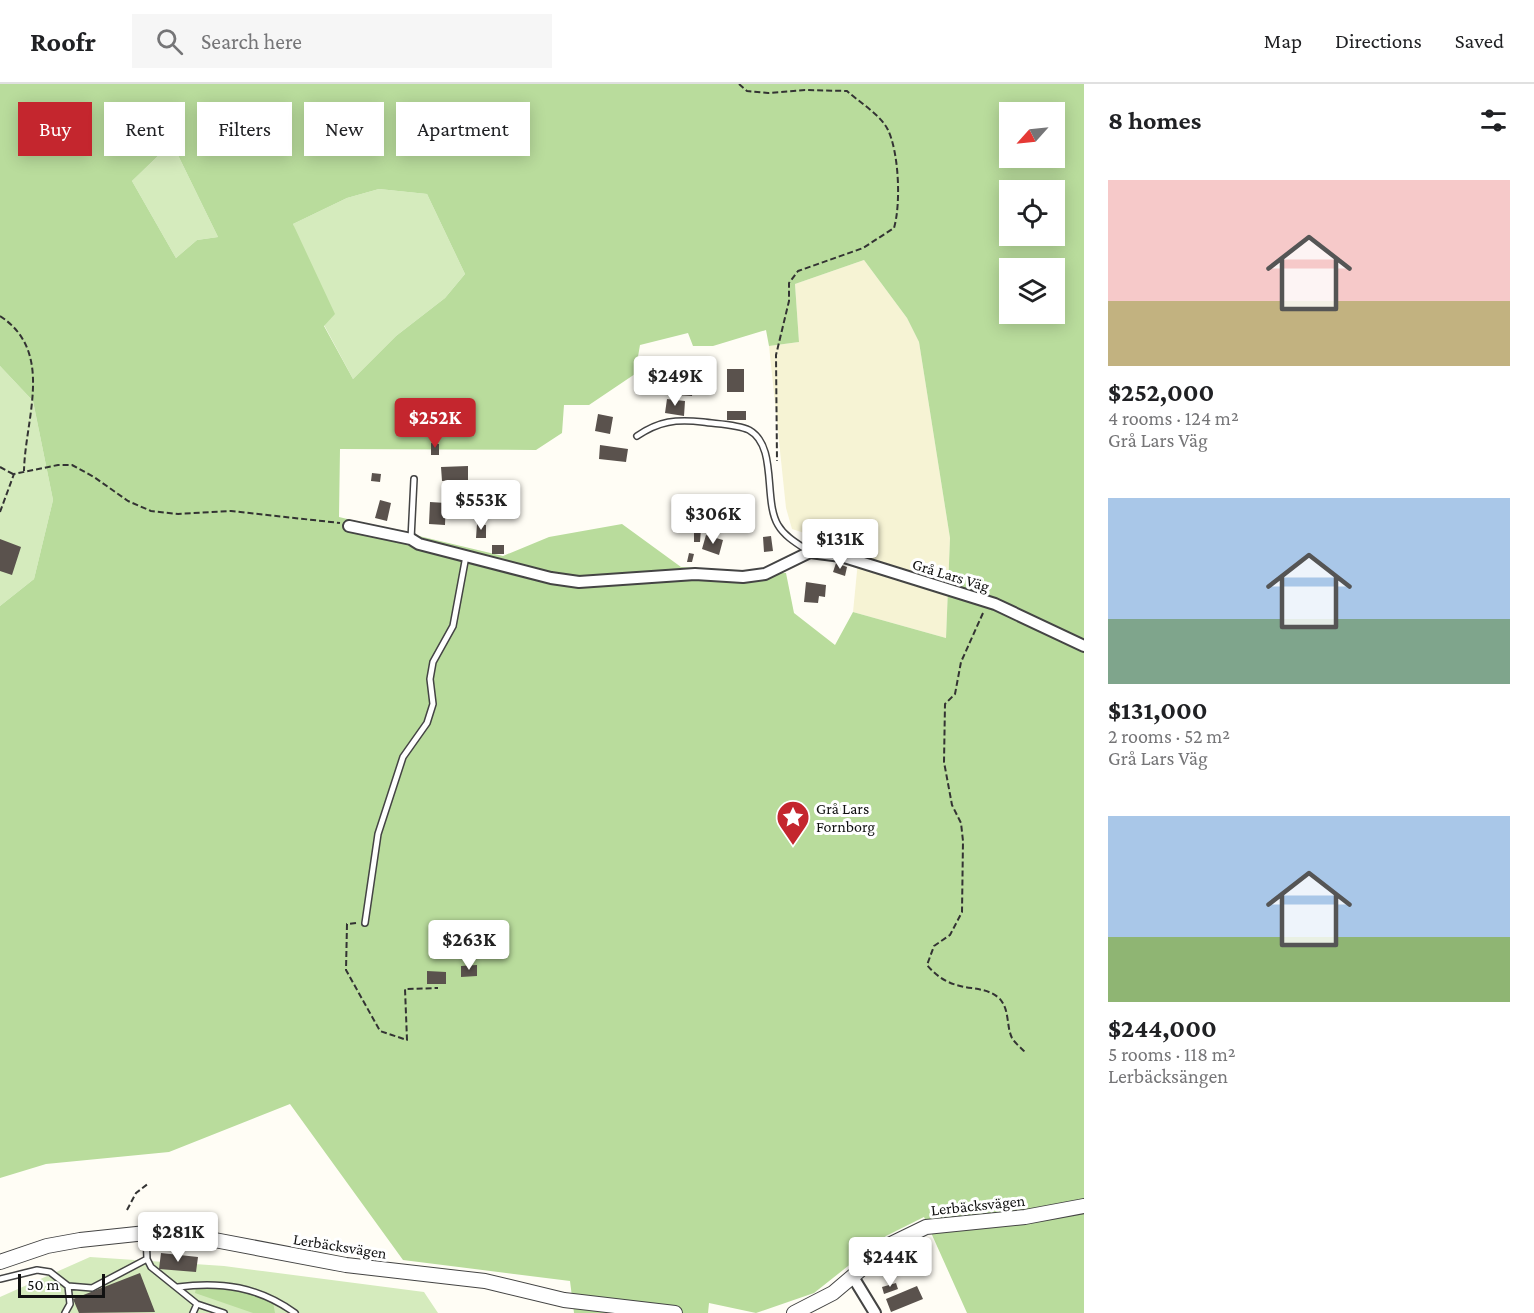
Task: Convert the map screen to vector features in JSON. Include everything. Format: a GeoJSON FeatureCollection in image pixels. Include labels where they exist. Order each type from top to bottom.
{"type":"FeatureCollection","features":[{"type":"Feature","properties":{"kind":"street"},"geometry":{"type":"LineString","coordinates":[[349,526],[411,538],[419,544],[551,578],[579,582],[695,574],[743,577],[765,574],[810,552]]}},
{"type":"Feature","properties":{"kind":"street","name":"Grå Lars Väg"},"geometry":{"type":"LineString","coordinates":[[810,552],[841,556],[989,602],[1084,646]]}},
{"type":"Feature","properties":{"kind":"street","name":"Lerbäcksvägen"},"geometry":{"type":"LineString","coordinates":[[794,1313],[822,1300],[891,1244],[927,1227],[1032,1216],[1084,1206]]}},
{"type":"Feature","properties":{"kind":"street","name":"Lerbäcksvägen"},"geometry":{"type":"LineString","coordinates":[[0,1262],[63,1243],[146,1233],[223,1241],[346,1265],[475,1280],[575,1302],[675,1313]]}},
{"type":"Feature","properties":{"kind":"street"},"geometry":{"type":"LineString","coordinates":[[853,1277],[875,1313]]}},
{"type":"Feature","properties":{"kind":"lane"},"geometry":{"type":"LineString","coordinates":[[637,436],[654,424],[670,420],[689,420],[748,429],[758,439],[763,450],[776,522],[790,539],[810,552]]}},
{"type":"Feature","properties":{"kind":"lane"},"geometry":{"type":"LineString","coordinates":[[411,538],[414,478]]}},
{"type":"Feature","properties":{"kind":"lane"},"geometry":{"type":"LineString","coordinates":[[365,923],[378,834],[403,757],[427,723],[433,704],[430,679],[433,662],[453,626],[466,556]]}},
{"type":"Feature","properties":{"kind":"lane"},"geometry":{"type":"LineString","coordinates":[[146,1233],[147,1259],[151,1267],[197,1304],[224,1313]]}},
{"type":"Feature","properties":{"kind":"lane"},"geometry":{"type":"LineString","coordinates":[[0,1279],[37,1270],[50,1272],[68,1286],[92,1288],[147,1259]]}},
{"type":"Feature","properties":{"kind":"lane"},"geometry":{"type":"LineString","coordinates":[[178,1287],[220,1284],[252,1290],[295,1313]]}},
{"type":"Feature","properties":{"kind":"lane"},"geometry":{"type":"LineString","coordinates":[[65,1313],[70,1304],[68,1286]]}},
{"type":"Feature","properties":{"kind":"lane"},"geometry":{"type":"LineString","coordinates":[[193,1313],[197,1304]]}},
{"type":"Feature","properties":{"kind":"path"},"geometry":{"type":"LineString","coordinates":[[739,84],[747,91],[768,93],[805,90],[847,91],[888,129],[897,167],[898,215],[894,228],[863,248],[798,271],[789,283],[787,315],[776,355],[775,439],[778,471]]}},
{"type":"Feature","properties":{"kind":"path"},"geometry":{"type":"LineString","coordinates":[[0,316],[9,322],[23,340],[33,361],[34,383],[24,471]]}},
{"type":"Feature","properties":{"kind":"path"},"geometry":{"type":"LineString","coordinates":[[0,467],[14,474],[72,465],[94,477],[128,501],[152,511],[178,514],[231,511],[276,518],[304,518],[349,526]]}},
{"type":"Feature","properties":{"kind":"path"},"geometry":{"type":"LineString","coordinates":[[0,512],[14,474]]}},
{"type":"Feature","properties":{"kind":"path"},"geometry":{"type":"LineString","coordinates":[[989,602],[961,662],[955,694],[945,704],[944,762],[952,805],[962,823],[962,912],[950,934],[934,946],[927,965],[937,977],[953,985],[986,992],[999,999],[1010,1019],[1012,1038],[1025,1052]]}},
{"type":"Feature","properties":{"kind":"path"},"geometry":{"type":"LineString","coordinates":[[365,923],[346,924],[346,970],[380,1031],[407,1040],[405,990],[438,988]]}},
{"type":"Feature","properties":{"kind":"path"},"geometry":{"type":"LineString","coordinates":[[127,1210],[136,1193],[149,1183]]}},
{"type":"Feature","properties":{"kind":"shaded area"},"geometry":{"type":"Polygon","coordinates":[[[864,260],[907,318],[919,342],[950,538],[946,638],[853,612],[859,551],[792,529],[786,508],[769,346],[799,342],[795,284],[864,260]]]}},
{"type":"Feature","properties":{"kind":"green space"},"geometry":{"type":"Polygon","coordinates":[[[0,84],[1084,84],[1084,1313],[967,1313],[924,1217],[886,1236],[814,1293],[756,1313],[709,1303],[708,1313],[574,1313],[570,1281],[403,1260],[290,1104],[169,1152],[46,1164],[0,1178],[0,606],[34,579],[53,500],[33,401],[0,366],[0,84]],[[104,102],[104,156],[158,156],[132,181],[176,258],[197,240],[218,237],[178,156],[185,156],[185,102],[104,102]],[[379,189],[347,198],[293,224],[335,314],[324,326],[353,379],[396,336],[445,298],[465,274],[427,194],[379,189]],[[864,260],[795,284],[799,342],[769,346],[766,330],[713,346],[693,346],[688,333],[640,345],[635,374],[589,405],[564,405],[562,433],[536,450],[340,449],[339,517],[503,556],[549,537],[622,524],[681,567],[786,573],[794,613],[835,645],[853,612],[946,638],[950,538],[919,342],[907,318],[864,260]]]}},
{"type":"Feature","properties":{"kind":"green space"},"geometry":{"type":"Polygon","coordinates":[[[158,156],[178,156],[218,237],[197,240],[176,258],[132,181],[158,156]]]}},
{"type":"Feature","properties":{"kind":"green space"},"geometry":{"type":"Polygon","coordinates":[[[379,189],[427,194],[465,274],[445,298],[396,336],[353,379],[324,325],[293,224],[347,198],[379,189]]]}},
{"type":"Feature","properties":{"kind":"green space"},"geometry":{"type":"Polygon","coordinates":[[[0,366],[33,401],[53,500],[34,579],[0,606],[0,366]]]}},
{"type":"Feature","properties":{"kind":"green space"},"geometry":{"type":"Polygon","coordinates":[[[90,1257],[224,1266],[424,1292],[438,1313],[0,1313],[0,1297],[90,1257]]]}},
{"type":"Feature","properties":{"kind":"green space"},"geometry":{"type":"Polygon","coordinates":[[[196,1288],[237,1289],[273,1302],[275,1313],[253,1313],[195,1293],[196,1288]]]}},
{"type":"Feature","properties":{"kind":"building"},"geometry":{"type":"Polygon","coordinates":[[[683,368],[696,369],[695,374],[705,375],[704,390],[693,390],[692,396],[677,395],[676,373],[683,373],[683,368]]]}},
{"type":"Feature","properties":{"kind":"building"},"geometry":{"type":"Polygon","coordinates":[[[727,369],[744,369],[744,392],[727,392],[727,369]]]}},
{"type":"Feature","properties":{"kind":"building"},"geometry":{"type":"Polygon","coordinates":[[[667,399],[685,401],[684,416],[665,413],[667,399]]]}},
{"type":"Feature","properties":{"kind":"building"},"geometry":{"type":"Polygon","coordinates":[[[727,411],[746,411],[746,420],[727,420],[727,411]]]}},
{"type":"Feature","properties":{"kind":"building"},"geometry":{"type":"Polygon","coordinates":[[[598,414],[613,417],[610,434],[595,431],[598,414]]]}},
{"type":"Feature","properties":{"kind":"building"},"geometry":{"type":"Polygon","coordinates":[[[431,443],[439,444],[439,455],[431,455],[431,443]]]}},
{"type":"Feature","properties":{"kind":"building"},"geometry":{"type":"Polygon","coordinates":[[[600,445],[628,449],[626,462],[599,459],[600,445]]]}},
{"type":"Feature","properties":{"kind":"building"},"geometry":{"type":"Polygon","coordinates":[[[468,466],[468,480],[442,481],[441,467],[468,466]]]}},
{"type":"Feature","properties":{"kind":"building"},"geometry":{"type":"Polygon","coordinates":[[[372,473],[381,474],[380,482],[371,481],[372,473]]]}},
{"type":"Feature","properties":{"kind":"building"},"geometry":{"type":"Polygon","coordinates":[[[380,500],[391,503],[387,521],[375,518],[380,500]]]}},
{"type":"Feature","properties":{"kind":"building"},"geometry":{"type":"Polygon","coordinates":[[[430,502],[446,503],[445,525],[429,524],[430,502]]]}},
{"type":"Feature","properties":{"kind":"building"},"geometry":{"type":"Polygon","coordinates":[[[477,524],[486,525],[486,538],[476,538],[477,524]]]}},
{"type":"Feature","properties":{"kind":"building"},"geometry":{"type":"Polygon","coordinates":[[[694,528],[701,529],[700,542],[694,542],[694,528]]]}},
{"type":"Feature","properties":{"kind":"building"},"geometry":{"type":"Polygon","coordinates":[[[706,535],[723,540],[719,555],[702,549],[706,535]]]}},
{"type":"Feature","properties":{"kind":"building"},"geometry":{"type":"Polygon","coordinates":[[[771,536],[773,551],[764,552],[763,537],[771,536]]]}},
{"type":"Feature","properties":{"kind":"building"},"geometry":{"type":"Polygon","coordinates":[[[0,539],[21,547],[12,575],[0,571],[0,539]]]}},
{"type":"Feature","properties":{"kind":"building"},"geometry":{"type":"Polygon","coordinates":[[[492,545],[504,545],[504,554],[492,554],[492,545]]]}},
{"type":"Feature","properties":{"kind":"building"},"geometry":{"type":"Polygon","coordinates":[[[689,553],[694,554],[692,562],[687,562],[689,553]]]}},
{"type":"Feature","properties":{"kind":"building"},"geometry":{"type":"Polygon","coordinates":[[[836,563],[847,567],[845,576],[833,572],[836,563]]]}},
{"type":"Feature","properties":{"kind":"building"},"geometry":{"type":"Polygon","coordinates":[[[806,582],[826,585],[825,597],[819,596],[818,603],[804,602],[806,582]]]}},
{"type":"Feature","properties":{"kind":"building"},"geometry":{"type":"Polygon","coordinates":[[[477,965],[477,976],[461,977],[461,966],[477,965]]]}},
{"type":"Feature","properties":{"kind":"building"},"geometry":{"type":"Polygon","coordinates":[[[427,971],[446,972],[446,984],[427,984],[427,971]]]}},
{"type":"Feature","properties":{"kind":"building"},"geometry":{"type":"Polygon","coordinates":[[[161,1253],[198,1257],[196,1272],[159,1269],[161,1253]]]}},
{"type":"Feature","properties":{"kind":"building"},"geometry":{"type":"Polygon","coordinates":[[[140,1273],[155,1312],[79,1313],[73,1299],[140,1273]]]}},
{"type":"Feature","properties":{"kind":"building"},"geometry":{"type":"Polygon","coordinates":[[[896,1283],[898,1289],[884,1294],[882,1287],[896,1283]]]}},
{"type":"Feature","properties":{"kind":"building"},"geometry":{"type":"Polygon","coordinates":[[[917,1286],[923,1299],[891,1312],[886,1299],[917,1286]]]}},
{"type":"Feature","properties":{"kind":"place","name":"Grå Lars Fornborg"},"geometry":{"type":"Point","coordinates":[793,846]}}]}
